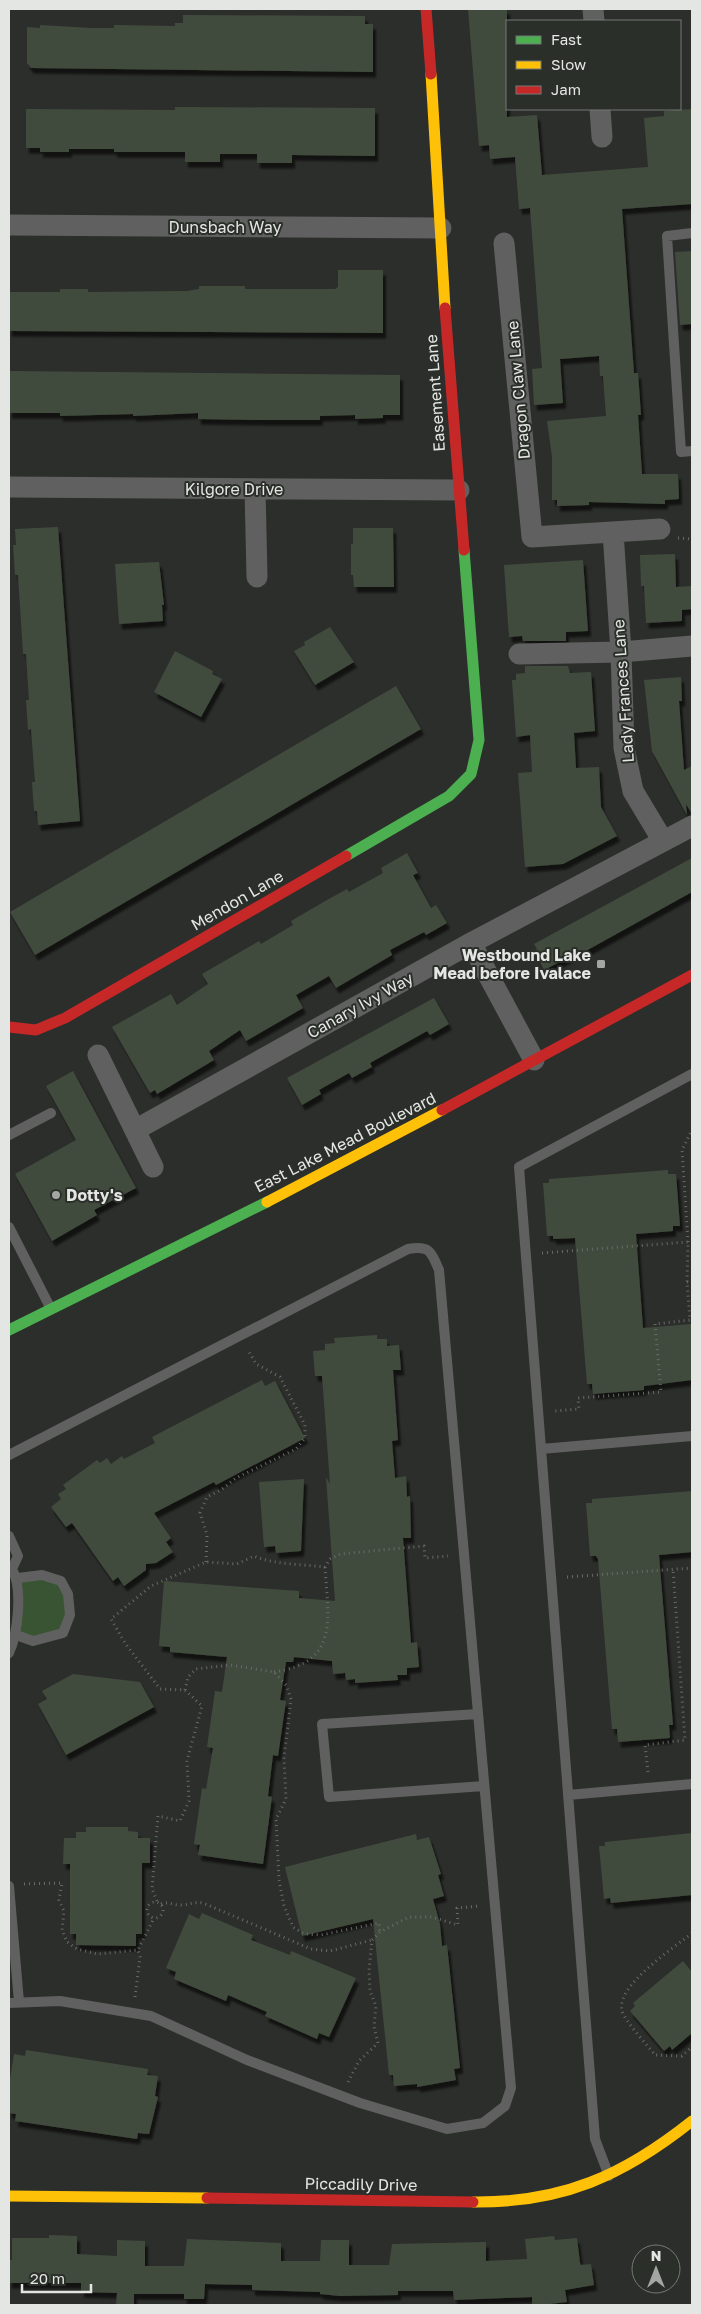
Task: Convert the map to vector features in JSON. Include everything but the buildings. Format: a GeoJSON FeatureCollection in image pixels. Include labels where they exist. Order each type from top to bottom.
{"type":"FeatureCollection","features":[{"type":"Feature","properties":{"kind":"street","name":"Easement Lane"},"geometry":{"type":"LineString","coordinates":[[426,9],[459,490],[479,740],[471,774]]}},
{"type":"Feature","properties":{"kind":"street"},"geometry":{"type":"LineString","coordinates":[[600,110],[602,137]]}},
{"type":"Feature","properties":{"kind":"street","name":"Dunsbach Way"},"geometry":{"type":"LineString","coordinates":[[9,226],[441,228]]}},
{"type":"Feature","properties":{"kind":"street","name":"Dragon Claw Lane"},"geometry":{"type":"LineString","coordinates":[[504,243],[532,537],[613,532]]}},
{"type":"Feature","properties":{"kind":"street","name":"Kilgore Drive"},"geometry":{"type":"LineString","coordinates":[[9,487],[459,490]]}},
{"type":"Feature","properties":{"kind":"street"},"geometry":{"type":"LineString","coordinates":[[255,489],[256,577]]}},
{"type":"Feature","properties":{"kind":"street"},"geometry":{"type":"LineString","coordinates":[[613,532],[660,529]]}},
{"type":"Feature","properties":{"kind":"street","name":"Lady Frances Lane"},"geometry":{"type":"LineString","coordinates":[[613,532],[621,652],[624,748],[632,791],[664,841]]}},
{"type":"Feature","properties":{"kind":"street"},"geometry":{"type":"LineString","coordinates":[[519,654],[621,652],[692,646]]}},
{"type":"Feature","properties":{"kind":"street","name":"Mendon Lane"},"geometry":{"type":"LineString","coordinates":[[9,1027],[36,1030],[65,1018],[449,796],[471,774]]}},
{"type":"Feature","properties":{"kind":"street","name":"Canary Ivy Way"},"geometry":{"type":"LineString","coordinates":[[135,1130],[471,943],[692,826]]}},
{"type":"Feature","properties":{"kind":"street"},"geometry":{"type":"LineString","coordinates":[[471,943],[534,1060]]}},
{"type":"Feature","properties":{"kind":"street","name":"East Lake Mead Boulevard"},"geometry":{"type":"LineString","coordinates":[[9,1330],[367,1149],[692,975]]}},
{"type":"Feature","properties":{"kind":"street"},"geometry":{"type":"LineString","coordinates":[[98,1055],[153,1167]]}},
{"type":"Feature","properties":{"kind":"street","name":"Piccadily Drive"},"geometry":{"type":"LineString","coordinates":[[9,2196],[493,2202],[559,2194],[609,2176],[657,2149],[692,2121]]}},
{"type":"Feature","properties":{"kind":"lane"},"geometry":{"type":"LineString","coordinates":[[692,233],[667,236],[681,452],[692,451]]}},
{"type":"Feature","properties":{"kind":"lane"},"geometry":{"type":"LineString","coordinates":[[609,2176],[595,2139],[519,1167],[692,1074]]}},
{"type":"Feature","properties":{"kind":"lane"},"geometry":{"type":"LineString","coordinates":[[9,1135],[51,1113]]}},
{"type":"Feature","properties":{"kind":"lane"},"geometry":{"type":"LineString","coordinates":[[9,1229],[51,1310]]}},
{"type":"Feature","properties":{"kind":"lane"},"geometry":{"type":"LineString","coordinates":[[9,1455],[408,1249],[421,1247],[432,1253],[439,1270],[511,2088],[505,2106],[483,2122],[447,2129],[340,2096],[247,2060],[151,2016],[60,2001],[14,2003],[13,1885]]}},
{"type":"Feature","properties":{"kind":"lane"},"geometry":{"type":"LineString","coordinates":[[541,1449],[692,1436]]}},
{"type":"Feature","properties":{"kind":"lane"},"geometry":{"type":"LineString","coordinates":[[9,1536],[18,1556],[10,1568],[18,1578],[16,1635],[9,1654]]}},
{"type":"Feature","properties":{"kind":"lane"},"geometry":{"type":"LineString","coordinates":[[16,1635],[33,1641],[64,1633],[70,1615],[68,1594],[61,1582],[42,1575],[18,1578]]}},
{"type":"Feature","properties":{"kind":"lane"},"geometry":{"type":"LineString","coordinates":[[478,1714],[322,1724],[329,1797],[484,1786]]}},
{"type":"Feature","properties":{"kind":"lane"},"geometry":{"type":"LineString","coordinates":[[568,1794],[692,1784]]}},
{"type":"Feature","properties":{"kind":"path"},"geometry":{"type":"LineString","coordinates":[[538,1412],[579,1409],[578,1398],[661,1392],[655,1324],[690,1320],[687,1282],[688,1242],[682,1150],[692,1130]]}},
{"type":"Feature","properties":{"kind":"path"},"geometry":{"type":"LineString","coordinates":[[526,1255],[688,1242]]}},
{"type":"Feature","properties":{"kind":"path"},"geometry":{"type":"LineString","coordinates":[[687,1282],[692,1281]]}},
{"type":"Feature","properties":{"kind":"path"},"geometry":{"type":"LineString","coordinates":[[206,1562],[207,1534],[200,1513],[207,1497],[221,1490],[236,1478],[296,1449],[306,1438],[306,1425],[280,1377],[256,1364],[241,1336]]}},
{"type":"Feature","properties":{"kind":"path"},"geometry":{"type":"LineString","coordinates":[[185,1690],[188,1677],[196,1669],[230,1665],[274,1672],[291,1670],[304,1664],[324,1645],[328,1618],[325,1567],[330,1559],[340,1554],[424,1546],[425,1558],[464,1554]]}},
{"type":"Feature","properties":{"kind":"path"},"geometry":{"type":"LineString","coordinates":[[325,1567],[281,1561],[270,1563],[254,1556],[237,1564],[206,1562],[151,1586],[111,1619],[125,1643],[160,1689],[185,1690],[202,1706],[187,1760],[189,1801],[180,1820],[158,1816],[152,1889],[157,1902],[181,1906],[192,1902],[203,1903],[311,1949],[330,1951],[372,1940],[380,1932],[409,1918],[432,1917],[458,1925],[457,1908],[494,1905]]}},
{"type":"Feature","properties":{"kind":"path"},"geometry":{"type":"LineString","coordinates":[[551,1578],[692,1568]]}},
{"type":"Feature","properties":{"kind":"path"},"geometry":{"type":"LineString","coordinates":[[649,1788],[645,1744],[686,1740],[673,1569]]}},
{"type":"Feature","properties":{"kind":"path"},"geometry":{"type":"LineString","coordinates":[[274,1672],[286,1685],[291,1699],[284,1757],[286,1799],[276,1819],[278,1880],[284,1906],[293,1927],[304,1934],[321,1935],[379,1923],[380,1932]]}},
{"type":"Feature","properties":{"kind":"path"},"geometry":{"type":"LineString","coordinates":[[13,1885],[62,1883],[59,1900],[64,1911],[62,1930],[66,1942],[77,1949],[96,1954],[138,1950]]}},
{"type":"Feature","properties":{"kind":"path"},"geometry":{"type":"LineString","coordinates":[[154,1918],[149,1916],[148,1906],[157,1902]]}},
{"type":"Feature","properties":{"kind":"path"},"geometry":{"type":"LineString","coordinates":[[133,2013],[140,1957],[138,1950],[154,1918],[162,1914],[161,1904]]}},
{"type":"Feature","properties":{"kind":"path"},"geometry":{"type":"LineString","coordinates":[[692,1933],[632,1982],[622,1998],[622,2012],[655,2055],[682,2056],[692,2048]]}},
{"type":"Feature","properties":{"kind":"path"},"geometry":{"type":"LineString","coordinates":[[340,2096],[359,2061],[378,2043],[374,2027],[376,2006],[370,1991],[369,1970],[372,1940]]}},
{"type":"Feature","properties":{"kind":"green space"},"geometry":{"type":"Polygon","coordinates":[[[42,1575],[61,1581],[68,1594],[63,1633],[49,1638],[16,1635],[18,1578],[42,1575]]]}},
{"type":"Feature","properties":{"kind":"traffic: fast"},"geometry":{"type":"LineString","coordinates":[[346,856],[449,796],[471,774],[479,740],[464,550]]}},
{"type":"Feature","properties":{"kind":"traffic: fast"},"geometry":{"type":"LineString","coordinates":[[9,1330],[267,1202]]}},
{"type":"Feature","properties":{"kind":"traffic: slow"},"geometry":{"type":"LineString","coordinates":[[431,74],[445,308]]}},
{"type":"Feature","properties":{"kind":"traffic: slow"},"geometry":{"type":"LineString","coordinates":[[267,1202],[442,1110]]}},
{"type":"Feature","properties":{"kind":"traffic: slow"},"geometry":{"type":"LineString","coordinates":[[473,2202],[535,2198],[590,2182],[616,2171],[641,2157],[692,2121]]}},
{"type":"Feature","properties":{"kind":"traffic: slow"},"geometry":{"type":"LineString","coordinates":[[9,2196],[207,2198]]}},
{"type":"Feature","properties":{"kind":"traffic: jam"},"geometry":{"type":"LineString","coordinates":[[426,9],[431,74]]}},
{"type":"Feature","properties":{"kind":"traffic: jam"},"geometry":{"type":"LineString","coordinates":[[445,308],[464,550]]}},
{"type":"Feature","properties":{"kind":"traffic: jam"},"geometry":{"type":"LineString","coordinates":[[9,1027],[36,1030],[65,1018],[346,856]]}},
{"type":"Feature","properties":{"kind":"traffic: jam"},"geometry":{"type":"LineString","coordinates":[[442,1110],[692,975]]}},
{"type":"Feature","properties":{"kind":"traffic: jam"},"geometry":{"type":"LineString","coordinates":[[207,2198],[473,2202]]}},
{"type":"Feature","properties":{"kind":"place","name":"Westbound Lake Mead before Ivalace"},"geometry":{"type":"Point","coordinates":[601,964]}},
{"type":"Feature","properties":{"kind":"place","name":"Dotty's"},"geometry":{"type":"Point","coordinates":[56,1195]}}]}
